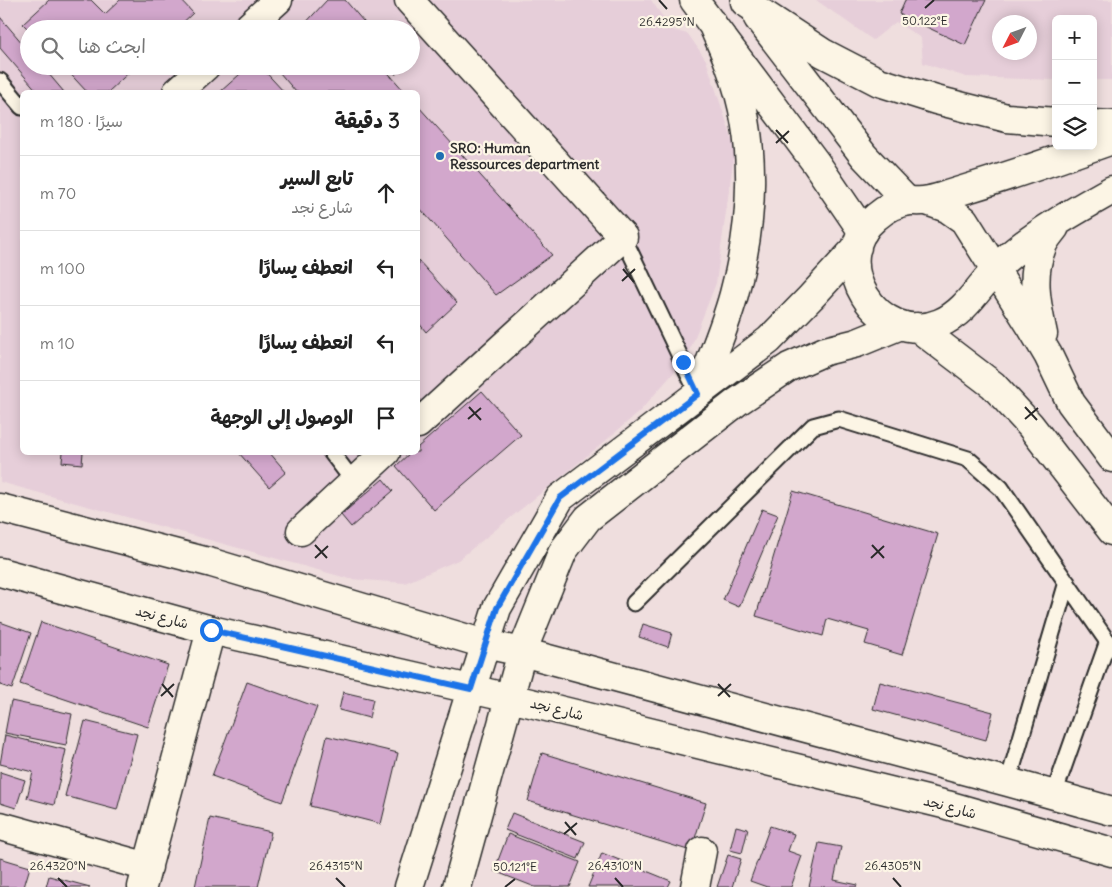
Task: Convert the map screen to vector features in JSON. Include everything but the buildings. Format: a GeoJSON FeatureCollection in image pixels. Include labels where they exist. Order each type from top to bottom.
{"type":"FeatureCollection","features":[{"type":"Feature","properties":{"kind":"street"},"geometry":{"type":"LineString","coordinates":[[256,20],[278,0]]}},
{"type":"Feature","properties":{"kind":"street"},"geometry":{"type":"LineString","coordinates":[[408,0],[623,237],[420,422]]}},
{"type":"Feature","properties":{"kind":"street"},"geometry":{"type":"LineString","coordinates":[[694,0],[816,163],[860,239],[854,266],[859,286],[868,303],[883,316],[909,326],[993,385],[1030,425],[1112,531]]}},
{"type":"Feature","properties":{"kind":"street"},"geometry":{"type":"LineString","coordinates":[[745,1],[823,53],[879,82],[936,100],[1007,118],[1052,122]]}},
{"type":"Feature","properties":{"kind":"street"},"geometry":{"type":"LineString","coordinates":[[745,1],[864,156],[917,201],[947,208],[964,220],[1048,355],[1071,403],[1112,458]]}},
{"type":"Feature","properties":{"kind":"street"},"geometry":{"type":"LineString","coordinates":[[698,394],[734,295],[746,242],[750,203],[750,160],[745,117],[732,70],[712,23]]}},
{"type":"Feature","properties":{"kind":"street"},"geometry":{"type":"LineString","coordinates":[[180,90],[196,75]]}},
{"type":"Feature","properties":{"kind":"street"},"geometry":{"type":"LineString","coordinates":[[1097,124],[1112,125]]}},
{"type":"Feature","properties":{"kind":"street"},"geometry":{"type":"LineString","coordinates":[[409,887],[497,608],[560,498],[769,340],[811,297],[860,239],[874,218],[889,207],[1016,175],[1112,140]]}},
{"type":"Feature","properties":{"kind":"street"},"geometry":{"type":"LineString","coordinates":[[457,887],[522,652],[563,551],[588,518],[737,402],[789,367],[825,351],[909,326],[938,324],[957,314],[1007,258],[1059,221],[1112,190]]}},
{"type":"Feature","properties":{"kind":"street"},"geometry":{"type":"LineString","coordinates":[[1048,355],[1038,314],[1035,287],[1037,260],[1042,245],[1059,221]]}},
{"type":"Feature","properties":{"kind":"street"},"geometry":{"type":"LineString","coordinates":[[971,299],[980,279],[981,258],[976,238]]}},
{"type":"Feature","properties":{"kind":"street"},"geometry":{"type":"LineString","coordinates":[[301,531],[383,455]]}},
{"type":"Feature","properties":{"kind":"street"},"geometry":{"type":"LineString","coordinates":[[0,508],[212,563],[485,644],[522,652],[1112,811]]}},
{"type":"Feature","properties":{"kind":"street","name":"شارع نجد"},"geometry":{"type":"LineString","coordinates":[[0,572],[211,630],[510,698],[947,805],[1112,852]]}},
{"type":"Feature","properties":{"kind":"street"},"geometry":{"type":"LineString","coordinates":[[0,826],[145,877],[211,630]]}},
{"type":"Feature","properties":{"kind":"street"},"geometry":{"type":"LineString","coordinates":[[695,887],[702,851]]}},
{"type":"Feature","properties":{"kind":"lane"},"geometry":{"type":"LineString","coordinates":[[0,81],[20,104]]}},
{"type":"Feature","properties":{"kind":"lane"},"geometry":{"type":"LineString","coordinates":[[623,237],[698,394]]}},
{"type":"Feature","properties":{"kind":"lane"},"geometry":{"type":"LineString","coordinates":[[634,603],[813,426],[839,419],[968,459],[1001,488],[1110,645],[1054,794]]}},
{"type":"Feature","properties":{"kind":"lane"},"geometry":{"type":"LineString","coordinates":[[333,455],[354,482]]}},
{"type":"Feature","properties":{"kind":"lane"},"geometry":{"type":"LineString","coordinates":[[1008,782],[1067,582]]}},
{"type":"Feature","properties":{"kind":"shaded area"},"geometry":{"type":"Polygon","coordinates":[[[0,0],[651,0],[672,30],[688,34],[706,60],[735,148],[716,283],[691,347],[683,362],[640,411],[458,560],[405,583],[350,579],[0,482],[0,0]]]}},
{"type":"Feature","properties":{"kind":"shaded area"},"geometry":{"type":"Polygon","coordinates":[[[816,0],[1112,0],[1112,80],[1097,80],[1097,15],[1052,15],[1052,80],[966,77],[923,63],[921,38],[896,22],[873,40],[816,0]]]}},
{"type":"Feature","properties":{"kind":"place","name":"SRO: Human Ressources department"},"geometry":{"type":"Point","coordinates":[440,156]}},
{"type":"Feature","properties":{"kind":"route"},"geometry":{"type":"LineString","coordinates":[[211,630],[471,689],[497,608],[560,498],[698,394],[683,362]]}}]}
